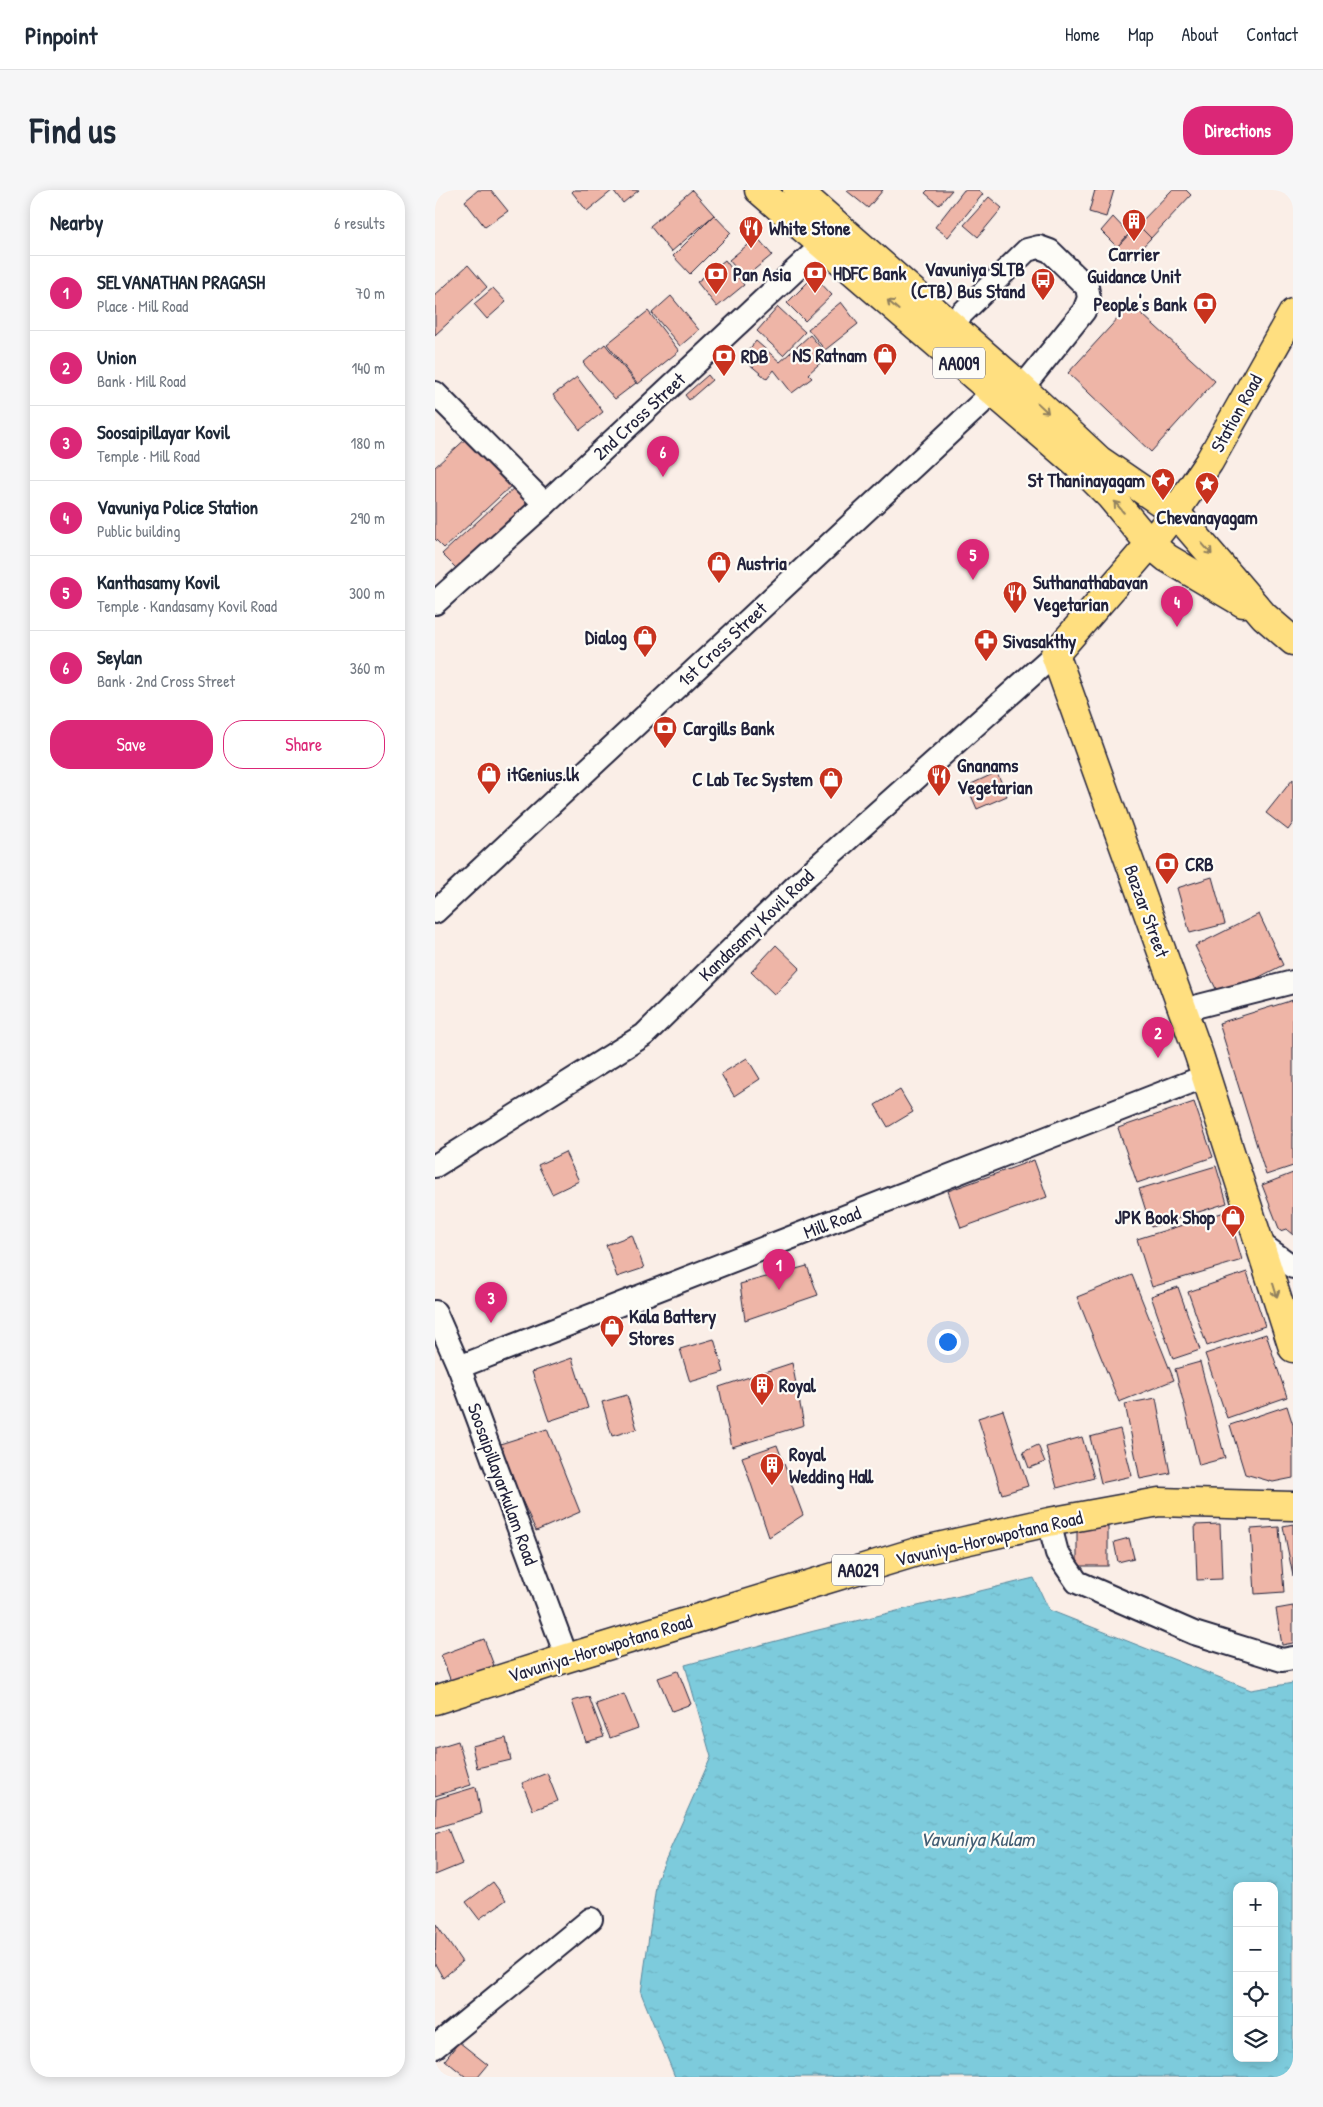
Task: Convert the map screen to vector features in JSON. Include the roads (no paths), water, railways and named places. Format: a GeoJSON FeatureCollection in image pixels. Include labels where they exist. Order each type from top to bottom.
{"type":"FeatureCollection","features":[{"type":"Feature","properties":{"kind":"main road","name":"AA009"},"geometry":{"type":"LineString","coordinates":[[759,190],[832,236],[934,320],[1008,386],[1099,460],[1175,512],[1264,616],[1293,641]]}},
{"type":"Feature","properties":{"kind":"main road","name":"AA009"},"geometry":{"type":"LineString","coordinates":[[797,190],[832,236]]}},
{"type":"Feature","properties":{"kind":"main road","name":"Station Road"},"geometry":{"type":"LineString","coordinates":[[1175,512],[1209,462],[1293,313]]}},
{"type":"Feature","properties":{"kind":"main road","name":"AA009"},"geometry":{"type":"LineString","coordinates":[[1008,386],[1110,496],[1150,544],[1167,558],[1264,616]]}},
{"type":"Feature","properties":{"kind":"main road"},"geometry":{"type":"LineString","coordinates":[[1055,654],[1150,544],[1175,512]]}},
{"type":"Feature","properties":{"kind":"main road","name":"Bazzar Street"},"geometry":{"type":"LineString","coordinates":[[1055,654],[1183,1010],[1261,1244],[1293,1348]]}},
{"type":"Feature","properties":{"kind":"main road","name":"Vavuniya-Horowpotana Road"},"geometry":{"type":"LineString","coordinates":[[435,1700],[920,1551],[1049,1522],[1159,1502],[1293,1506]]}},
{"type":"Feature","properties":{"kind":"street","name":"2nd Cross Street"},"geometry":{"type":"LineString","coordinates":[[435,603],[545,504],[832,236]]}},
{"type":"Feature","properties":{"kind":"street","name":"1st Cross Street"},"geometry":{"type":"LineString","coordinates":[[435,912],[1008,386],[1083,311],[1089,298],[1087,287],[1050,251],[1039,247],[1027,250],[934,320]]}},
{"type":"Feature","properties":{"kind":"street"},"geometry":{"type":"LineString","coordinates":[[435,393],[545,504]]}},
{"type":"Feature","properties":{"kind":"street","name":"Kandasamy Kovil Road"},"geometry":{"type":"LineString","coordinates":[[435,1166],[643,1035],[802,880],[1055,654]]}},
{"type":"Feature","properties":{"kind":"street"},"geometry":{"type":"LineString","coordinates":[[1183,1010],[1293,982]]}},
{"type":"Feature","properties":{"kind":"street","name":"Mill Road"},"geometry":{"type":"LineString","coordinates":[[459,1367],[1205,1076]]}},
{"type":"Feature","properties":{"kind":"street"},"geometry":{"type":"LineString","coordinates":[[1261,1244],[1293,1267]]}},
{"type":"Feature","properties":{"kind":"street","name":"Soosaipillayarkulam Road"},"geometry":{"type":"LineString","coordinates":[[435,1312],[459,1367],[567,1658]]}},
{"type":"Feature","properties":{"kind":"street"},"geometry":{"type":"LineString","coordinates":[[1049,1522],[1057,1553],[1077,1582],[1194,1633],[1282,1660],[1293,1658]]}},
{"type":"Feature","properties":{"kind":"street"},"geometry":{"type":"LineString","coordinates":[[435,2048],[591,1920]]}},
{"type":"Feature","properties":{"kind":"water","name":"Vavuniya Kulam"},"geometry":{"type":"Polygon","coordinates":[[[1034,1578],[1049,1610],[1251,1690],[1293,1683],[1293,2077],[675,2077],[641,1993],[657,1879],[711,1757],[685,1665],[814,1631],[1034,1578]]]}},
{"type":"Feature","properties":{"kind":"place","name":"Carrier Guidance Unit"},"geometry":{"type":"Point","coordinates":[1134,242]}},
{"type":"Feature","properties":{"kind":"place","name":"White Stone"},"geometry":{"type":"Point","coordinates":[751,249]}},
{"type":"Feature","properties":{"kind":"place","name":"HDFC Bank"},"geometry":{"type":"Point","coordinates":[815,294]}},
{"type":"Feature","properties":{"kind":"place","name":"Pan Asia"},"geometry":{"type":"Point","coordinates":[716,295]}},
{"type":"Feature","properties":{"kind":"place","name":"Vavuniya SLTB (CTB) Bus Stand"},"geometry":{"type":"Point","coordinates":[1043,301]}},
{"type":"Feature","properties":{"kind":"place","name":"People's Bank"},"geometry":{"type":"Point","coordinates":[1205,325]}},
{"type":"Feature","properties":{"kind":"place","name":"NS Ratnam"},"geometry":{"type":"Point","coordinates":[885,376]}},
{"type":"Feature","properties":{"kind":"place","name":"RDB"},"geometry":{"type":"Point","coordinates":[724,377]}},
{"type":"Feature","properties":{"kind":"place","name":"Seylan"},"geometry":{"type":"Point","coordinates":[663,477]}},
{"type":"Feature","properties":{"kind":"place","name":"St Thaninayagam"},"geometry":{"type":"Point","coordinates":[1163,501]}},
{"type":"Feature","properties":{"kind":"place","name":"Chevanayagam"},"geometry":{"type":"Point","coordinates":[1207,505]}},
{"type":"Feature","properties":{"kind":"place","name":"Kanthasamy Kovil"},"geometry":{"type":"Point","coordinates":[973,580]}},
{"type":"Feature","properties":{"kind":"place","name":"Austria"},"geometry":{"type":"Point","coordinates":[719,584]}},
{"type":"Feature","properties":{"kind":"place","name":"Suthanathabavan Vegetarian"},"geometry":{"type":"Point","coordinates":[1015,614]}},
{"type":"Feature","properties":{"kind":"place","name":"Vavuniya Police Station"},"geometry":{"type":"Point","coordinates":[1177,627]}},
{"type":"Feature","properties":{"kind":"place","name":"Dialog"},"geometry":{"type":"Point","coordinates":[645,658]}},
{"type":"Feature","properties":{"kind":"place","name":"Sivasakthy"},"geometry":{"type":"Point","coordinates":[986,662]}},
{"type":"Feature","properties":{"kind":"place","name":"Cargills Bank"},"geometry":{"type":"Point","coordinates":[665,749]}},
{"type":"Feature","properties":{"kind":"place","name":"itGenius.lk"},"geometry":{"type":"Point","coordinates":[489,795]}},
{"type":"Feature","properties":{"kind":"place","name":"Gnanams Vegetarian"},"geometry":{"type":"Point","coordinates":[939,797]}},
{"type":"Feature","properties":{"kind":"place","name":"C Lab Tec System"},"geometry":{"type":"Point","coordinates":[831,800]}},
{"type":"Feature","properties":{"kind":"place","name":"CRB"},"geometry":{"type":"Point","coordinates":[1167,885]}},
{"type":"Feature","properties":{"kind":"place","name":"Union"},"geometry":{"type":"Point","coordinates":[1158,1058]}},
{"type":"Feature","properties":{"kind":"place","name":"JPK Book Shop"},"geometry":{"type":"Point","coordinates":[1233,1238]}},
{"type":"Feature","properties":{"kind":"place","name":"SELVANATHAN PRAGASH"},"geometry":{"type":"Point","coordinates":[779,1290]}},
{"type":"Feature","properties":{"kind":"place","name":"Soosaipillayar Kovil"},"geometry":{"type":"Point","coordinates":[491,1323]}},
{"type":"Feature","properties":{"kind":"place","name":"Kala Battery Stores"},"geometry":{"type":"Point","coordinates":[612,1348]}},
{"type":"Feature","properties":{"kind":"place","name":"Royal"},"geometry":{"type":"Point","coordinates":[762,1406]}},
{"type":"Feature","properties":{"kind":"place","name":"Royal Wedding Hall"},"geometry":{"type":"Point","coordinates":[772,1486]}}]}
